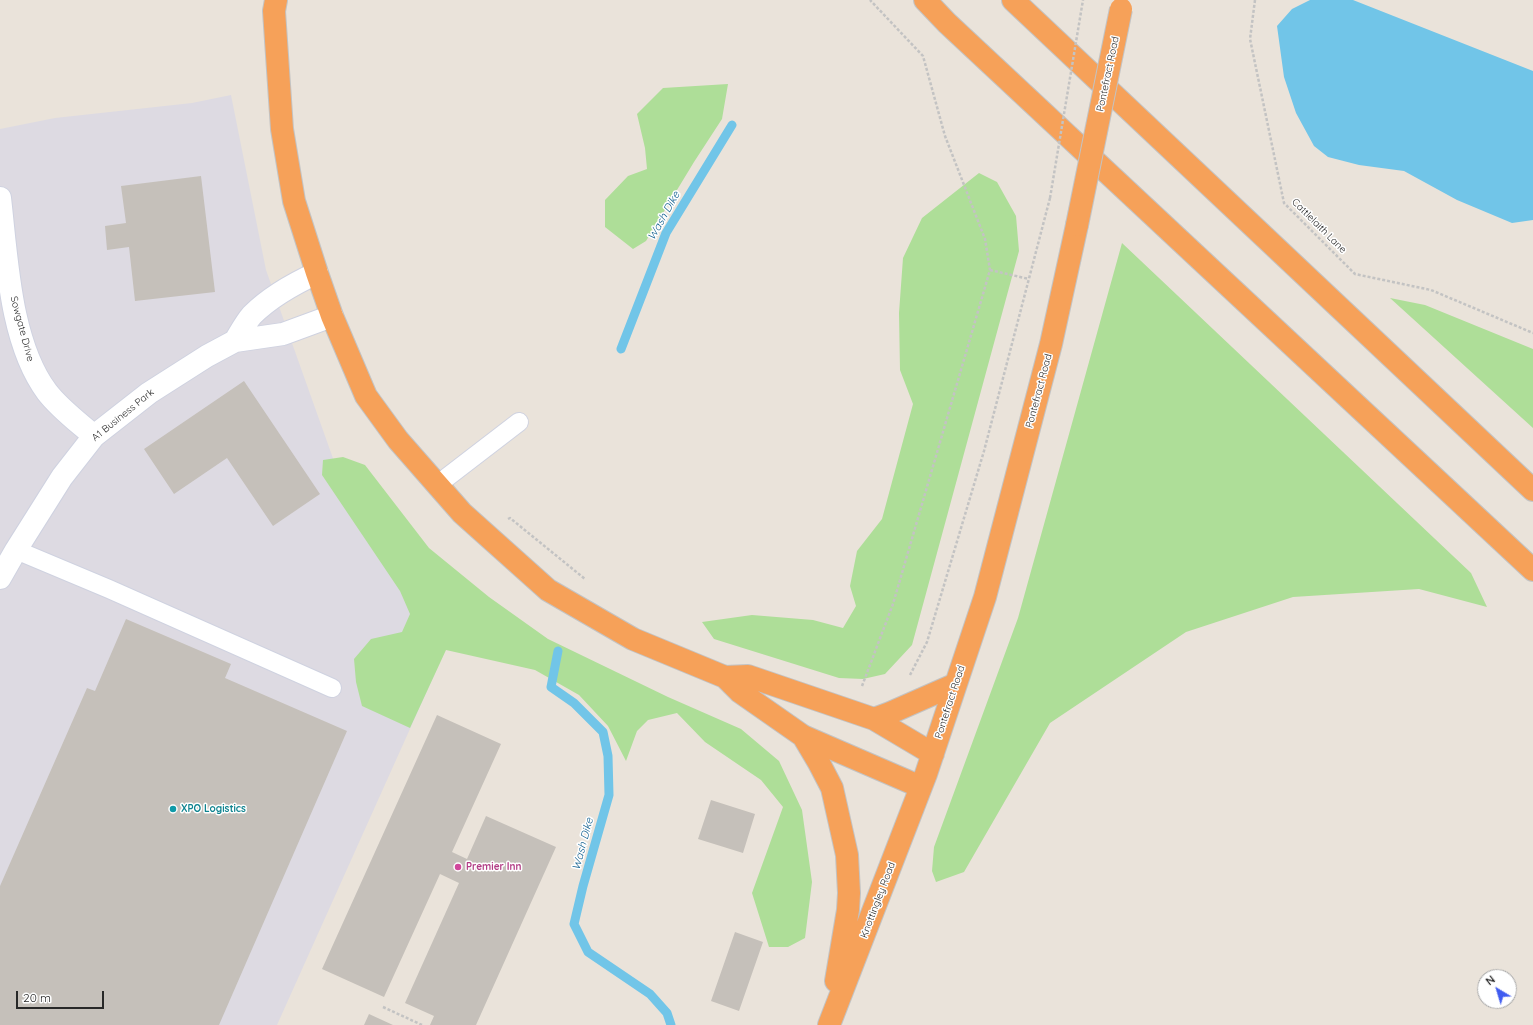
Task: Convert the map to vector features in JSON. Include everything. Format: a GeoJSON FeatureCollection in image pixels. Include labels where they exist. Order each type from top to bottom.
{"type":"FeatureCollection","features":[{"type":"Feature","properties":{"kind":"highway"},"geometry":{"type":"LineString","coordinates":[[276,0],[274,11],[282,129],[294,201],[332,316],[366,396],[398,440],[462,513],[548,590],[632,639],[725,676],[748,676],[874,719],[927,772]]}},
{"type":"Feature","properties":{"kind":"highway"},"geometry":{"type":"LineString","coordinates":[[925,0],[947,23],[1533,570]]}},
{"type":"Feature","properties":{"kind":"highway"},"geometry":{"type":"LineString","coordinates":[[1013,0],[1533,490]]}},
{"type":"Feature","properties":{"kind":"highway","name":"Pontefract Road"},"geometry":{"type":"LineString","coordinates":[[927,772],[984,597],[1051,344],[1122,5]]}},
{"type":"Feature","properties":{"kind":"highway"},"geometry":{"type":"LineString","coordinates":[[725,676],[740,692],[803,736],[927,772]]}},
{"type":"Feature","properties":{"kind":"highway"},"geometry":{"type":"LineString","coordinates":[[874,719],[956,684]]}},
{"type":"Feature","properties":{"kind":"highway"},"geometry":{"type":"LineString","coordinates":[[803,736],[820,763],[832,788],[847,855],[849,893],[848,910],[829,1025]]}},
{"type":"Feature","properties":{"kind":"highway","name":"Knottingley Road"},"geometry":{"type":"LineString","coordinates":[[829,1025],[927,772]]}},
{"type":"Feature","properties":{"kind":"street","name":"Sowgate Drive"},"geometry":{"type":"LineString","coordinates":[[0,198],[13,303],[32,368],[47,393],[94,436]]}},
{"type":"Feature","properties":{"kind":"street","name":"A1 Business Park"},"geometry":{"type":"LineString","coordinates":[[235,341],[251,316],[270,300],[293,284],[317,274]]}},
{"type":"Feature","properties":{"kind":"street","name":"A1 Business Park"},"geometry":{"type":"LineString","coordinates":[[0,578],[62,477],[94,436],[149,393],[207,356],[235,341],[283,334],[332,316]]}},
{"type":"Feature","properties":{"kind":"lane"},"geometry":{"type":"LineString","coordinates":[[437,485],[519,422]]}},
{"type":"Feature","properties":{"kind":"lane"},"geometry":{"type":"LineString","coordinates":[[16,550],[109,589],[332,688]]}},
{"type":"Feature","properties":{"kind":"path"},"geometry":{"type":"LineString","coordinates":[[860,691],[893,604],[990,270],[985,239],[945,136],[923,56],[870,0]]}},
{"type":"Feature","properties":{"kind":"path"},"geometry":{"type":"LineString","coordinates":[[906,678],[912,674],[927,642],[984,451],[1029,279],[1050,198],[1083,0]]}},
{"type":"Feature","properties":{"kind":"path","name":"Cattlelaith Lane"},"geometry":{"type":"LineString","coordinates":[[1255,0],[1250,39],[1284,203],[1356,274],[1431,290],[1533,333]]}},
{"type":"Feature","properties":{"kind":"path"},"geometry":{"type":"LineString","coordinates":[[990,270],[1029,279]]}},
{"type":"Feature","properties":{"kind":"path"},"geometry":{"type":"LineString","coordinates":[[485,534],[510,518],[589,582]]}},
{"type":"Feature","properties":{"kind":"path"},"geometry":{"type":"LineString","coordinates":[[383,1007],[422,1025]]}},
{"type":"Feature","properties":{"kind":"shaded area"},"geometry":{"type":"Polygon","coordinates":[[[231,95],[266,270],[335,464],[426,607],[436,671],[277,1025],[0,1025],[0,129],[55,118],[192,103],[231,95]]]}},
{"type":"Feature","properties":{"kind":"green space"},"geometry":{"type":"Polygon","coordinates":[[[728,84],[722,119],[646,241],[633,249],[605,227],[605,200],[628,176],[647,169],[645,148],[637,114],[663,88],[728,84]]]}},
{"type":"Feature","properties":{"kind":"green space"},"geometry":{"type":"Polygon","coordinates":[[[979,173],[997,182],[1016,216],[1019,251],[912,645],[885,674],[863,679],[839,678],[714,639],[702,622],[752,615],[813,620],[843,628],[856,606],[850,586],[857,551],[882,519],[913,404],[900,370],[899,313],[903,258],[922,218],[979,173]]]}},
{"type":"Feature","properties":{"kind":"green space"},"geometry":{"type":"Polygon","coordinates":[[[1122,243],[1471,573],[1487,607],[1419,589],[1293,597],[1186,632],[1050,723],[964,872],[936,882],[932,871],[934,847],[1018,618],[1122,243]]]}},
{"type":"Feature","properties":{"kind":"green space"},"geometry":{"type":"Polygon","coordinates":[[[1390,298],[1425,305],[1533,349],[1533,428],[1390,298]]]}},
{"type":"Feature","properties":{"kind":"green space"},"geometry":{"type":"Polygon","coordinates":[[[343,457],[365,465],[429,548],[489,597],[548,639],[668,697],[741,729],[779,761],[802,810],[812,882],[805,938],[788,947],[769,947],[752,893],[783,807],[761,780],[705,742],[677,713],[648,720],[637,731],[626,761],[608,726],[579,695],[535,670],[446,650],[410,728],[362,706],[356,682],[354,659],[371,639],[402,632],[410,614],[400,591],[322,475],[323,460],[343,457]]]}},
{"type":"Feature","properties":{"kind":"water"},"geometry":{"type":"Polygon","coordinates":[[[1310,0],[1353,0],[1533,71],[1533,220],[1512,223],[1457,200],[1404,171],[1359,165],[1328,157],[1314,146],[1296,113],[1284,77],[1277,26],[1292,9],[1310,0]]]}},
{"type":"Feature","properties":{"kind":"building"},"geometry":{"type":"Polygon","coordinates":[[[201,176],[215,292],[135,301],[129,247],[107,250],[105,226],[126,223],[121,186],[201,176]]]}},
{"type":"Feature","properties":{"kind":"building"},"geometry":{"type":"Polygon","coordinates":[[[244,381],[320,494],[273,526],[227,458],[174,494],[144,449],[244,381]]]}},
{"type":"Feature","properties":{"kind":"building","name":"XPO Logistics"},"geometry":{"type":"Polygon","coordinates":[[[126,619],[231,664],[225,678],[347,731],[219,1025],[0,1025],[0,886],[87,688],[95,691],[126,619]]]}},
{"type":"Feature","properties":{"kind":"building","name":"Premier Inn"},"geometry":{"type":"Polygon","coordinates":[[[437,715],[501,744],[452,852],[467,859],[486,816],[556,847],[476,1025],[430,1025],[434,1016],[405,1003],[459,883],[440,874],[384,997],[322,969],[437,715]]]}},
{"type":"Feature","properties":{"kind":"building"},"geometry":{"type":"Polygon","coordinates":[[[711,800],[755,814],[743,853],[698,839],[711,800]]]}},
{"type":"Feature","properties":{"kind":"building"},"geometry":{"type":"Polygon","coordinates":[[[735,932],[763,942],[739,1011],[711,1001],[735,932]]]}},
{"type":"Feature","properties":{"kind":"building"},"geometry":{"type":"Polygon","coordinates":[[[369,1014],[393,1025],[364,1025],[369,1014]]]}},
{"type":"Feature","properties":{"kind":"waterway","name":"Wash Dike"},"geometry":{"type":"LineString","coordinates":[[621,349],[666,233],[732,125]]}},
{"type":"Feature","properties":{"kind":"waterway","name":"Wash Dike"},"geometry":{"type":"LineString","coordinates":[[558,651],[551,687],[574,703],[603,732],[608,756],[609,795],[583,886],[574,924],[588,952],[650,994],[667,1013],[671,1025]]}},
{"type":"Feature","properties":{"kind":"place","name":"XPO Logistics"},"geometry":{"type":"Point","coordinates":[173,809]}},
{"type":"Feature","properties":{"kind":"place","name":"Premier Inn"},"geometry":{"type":"Point","coordinates":[458,867]}}]}
